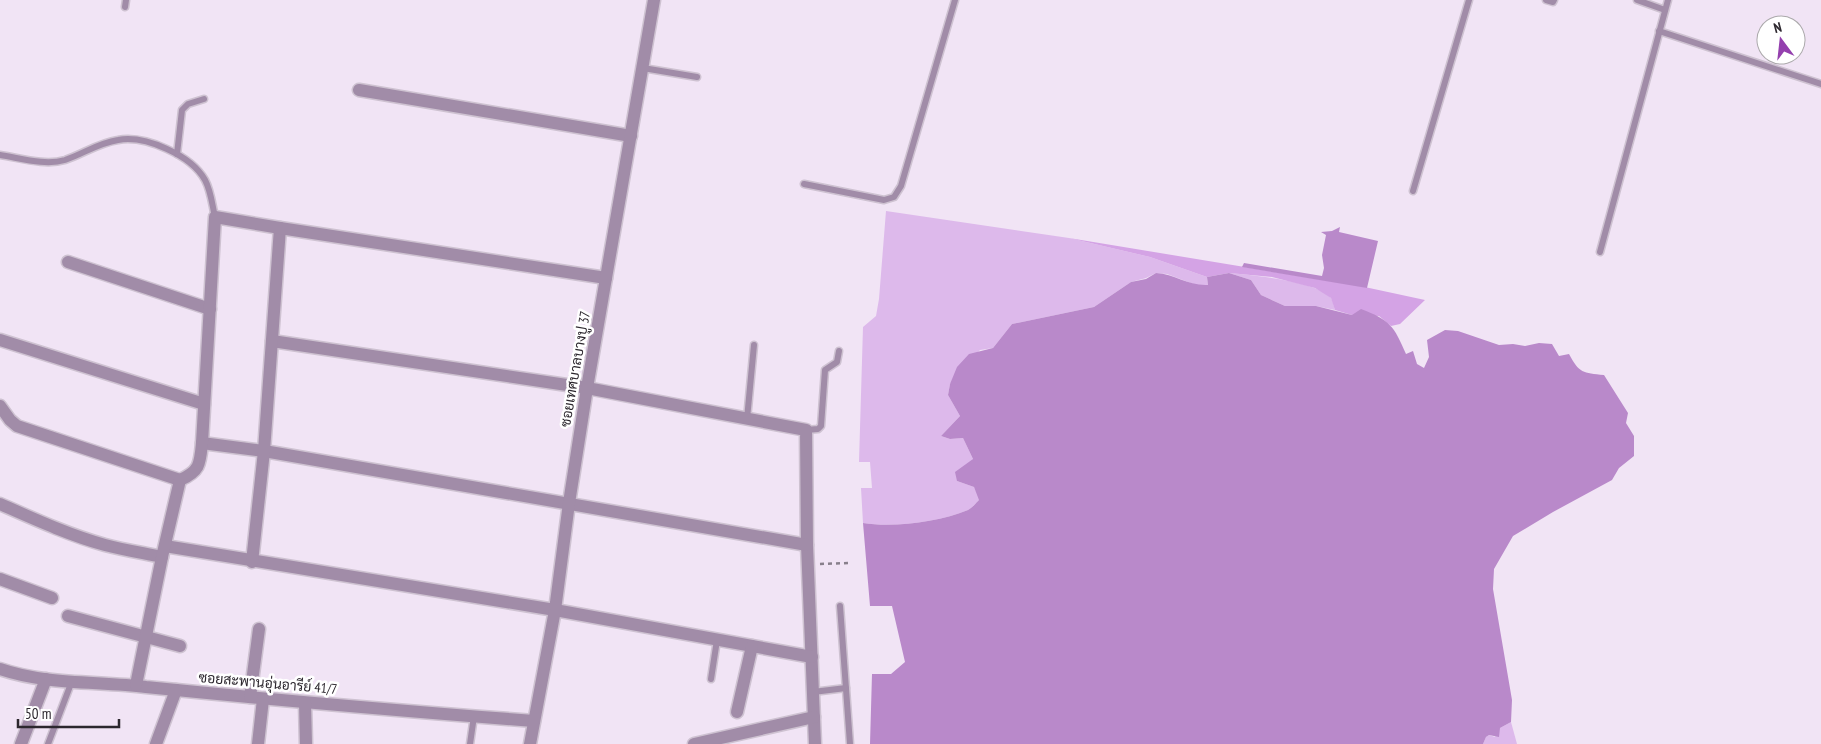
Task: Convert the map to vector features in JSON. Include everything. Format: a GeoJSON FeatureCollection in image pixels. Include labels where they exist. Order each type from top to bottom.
{"type":"FeatureCollection","features":[{"type":"Feature","properties":{"kind":"street","name":"ซอยเทศบาลบางปู 37"},"geometry":{"type":"LineString","coordinates":[[530,744],[555,610],[587,388],[654,0]]}},
{"type":"Feature","properties":{"kind":"street"},"geometry":{"type":"LineString","coordinates":[[359,90],[631,136]]}},
{"type":"Feature","properties":{"kind":"street"},"geometry":{"type":"LineString","coordinates":[[0,406],[17,426],[180,480],[196,471],[200,462],[202,443],[215,217],[606,278]]}},
{"type":"Feature","properties":{"kind":"street"},"geometry":{"type":"LineString","coordinates":[[252,562],[264,451],[280,228]]}},
{"type":"Feature","properties":{"kind":"street"},"geometry":{"type":"LineString","coordinates":[[68,262],[210,309]]}},
{"type":"Feature","properties":{"kind":"street"},"geometry":{"type":"LineString","coordinates":[[0,340],[204,404]]}},
{"type":"Feature","properties":{"kind":"street"},"geometry":{"type":"LineString","coordinates":[[272,341],[587,388],[806,430],[807,545],[815,744]]}},
{"type":"Feature","properties":{"kind":"street"},"geometry":{"type":"LineString","coordinates":[[202,443],[264,451],[807,545]]}},
{"type":"Feature","properties":{"kind":"street"},"geometry":{"type":"LineString","coordinates":[[136,686],[180,480]]}},
{"type":"Feature","properties":{"kind":"street"},"geometry":{"type":"LineString","coordinates":[[0,504],[66,533],[106,545],[252,562],[555,610],[812,657]]}},
{"type":"Feature","properties":{"kind":"street"},"geometry":{"type":"LineString","coordinates":[[0,579],[52,598]]}},
{"type":"Feature","properties":{"kind":"street"},"geometry":{"type":"LineString","coordinates":[[68,616],[180,646]]}},
{"type":"Feature","properties":{"kind":"street"},"geometry":{"type":"LineString","coordinates":[[258,744],[259,629]]}},
{"type":"Feature","properties":{"kind":"street"},"geometry":{"type":"LineString","coordinates":[[737,712],[752,646]]}},
{"type":"Feature","properties":{"kind":"street","name":"ซอยสะพานอุ่นอารีย์ 41/7"},"geometry":{"type":"LineString","coordinates":[[0,669],[46,679],[306,703],[534,721]]}},
{"type":"Feature","properties":{"kind":"street"},"geometry":{"type":"LineString","coordinates":[[20,744],[46,679]]}},
{"type":"Feature","properties":{"kind":"street"},"geometry":{"type":"LineString","coordinates":[[156,744],[176,690]]}},
{"type":"Feature","properties":{"kind":"street"},"geometry":{"type":"LineString","coordinates":[[306,703],[306,744]]}},
{"type":"Feature","properties":{"kind":"street"},"geometry":{"type":"LineString","coordinates":[[694,744],[814,717]]}},
{"type":"Feature","properties":{"kind":"lane"},"geometry":{"type":"LineString","coordinates":[[804,184],[884,200],[894,197],[901,186],[955,0]]}},
{"type":"Feature","properties":{"kind":"lane"},"geometry":{"type":"LineString","coordinates":[[1413,191],[1468,0]]}},
{"type":"Feature","properties":{"kind":"lane"},"geometry":{"type":"LineString","coordinates":[[1546,0],[1553,2],[1554,0]]}},
{"type":"Feature","properties":{"kind":"lane"},"geometry":{"type":"LineString","coordinates":[[1637,0],[1665,10]]}},
{"type":"Feature","properties":{"kind":"lane"},"geometry":{"type":"LineString","coordinates":[[1600,252],[1668,0]]}},
{"type":"Feature","properties":{"kind":"lane"},"geometry":{"type":"LineString","coordinates":[[1660,31],[1821,84]]}},
{"type":"Feature","properties":{"kind":"lane"},"geometry":{"type":"LineString","coordinates":[[643,68],[697,77]]}},
{"type":"Feature","properties":{"kind":"lane"},"geometry":{"type":"LineString","coordinates":[[176,154],[182,110],[188,104],[204,99]]}},
{"type":"Feature","properties":{"kind":"lane"},"geometry":{"type":"LineString","coordinates":[[0,155],[47,162],[64,160],[99,144],[120,139],[142,140],[176,154],[193,164],[205,180],[211,195],[215,217]]}},
{"type":"Feature","properties":{"kind":"lane"},"geometry":{"type":"LineString","coordinates":[[747,419],[754,345]]}},
{"type":"Feature","properties":{"kind":"lane"},"geometry":{"type":"LineString","coordinates":[[806,430],[818,429],[821,426],[825,370],[837,362],[839,351]]}},
{"type":"Feature","properties":{"kind":"lane"},"geometry":{"type":"LineString","coordinates":[[840,606],[850,744]]}},
{"type":"Feature","properties":{"kind":"lane"},"geometry":{"type":"LineString","coordinates":[[711,680],[717,640]]}},
{"type":"Feature","properties":{"kind":"lane"},"geometry":{"type":"LineString","coordinates":[[48,744],[72,681]]}},
{"type":"Feature","properties":{"kind":"lane"},"geometry":{"type":"LineString","coordinates":[[813,692],[846,688]]}},
{"type":"Feature","properties":{"kind":"lane"},"geometry":{"type":"LineString","coordinates":[[470,744],[474,716]]}},
{"type":"Feature","properties":{"kind":"path"},"geometry":{"type":"LineString","coordinates":[[808,565],[849,562]]}},
{"type":"Feature","properties":{"kind":"shaded area"},"geometry":{"type":"Polygon","coordinates":[[[886,211],[1069,238],[1150,257],[1207,277],[1208,285],[1196,285],[1167,274],[1156,273],[1131,282],[1094,307],[1012,324],[993,348],[980,350],[950,384],[948,395],[960,416],[941,436],[950,439],[963,438],[973,459],[957,481],[974,487],[980,499],[968,510],[930,521],[888,525],[863,523],[861,488],[872,488],[870,462],[859,462],[863,327],[876,316],[886,211]]]}},
{"type":"Feature","properties":{"kind":"shaded area"},"geometry":{"type":"Polygon","coordinates":[[[1340,227],[1339,232],[1378,241],[1367,288],[1242,267],[1244,263],[1322,276],[1324,268],[1322,255],[1326,235],[1321,232],[1332,231],[1340,227]]]}},
{"type":"Feature","properties":{"kind":"shaded area"},"geometry":{"type":"Polygon","coordinates":[[[1069,238],[1360,286],[1425,300],[1400,324],[1391,326],[1379,316],[1352,315],[1335,310],[1331,298],[1315,288],[1272,277],[1229,273],[1207,277],[1150,257],[1069,238]]]}},
{"type":"Feature","properties":{"kind":"shaded area"},"geometry":{"type":"Polygon","coordinates":[[[1156,273],[1169,275],[1194,284],[1208,285],[1207,277],[1229,273],[1251,280],[1261,295],[1285,306],[1316,306],[1352,315],[1361,309],[1379,317],[1390,325],[1406,354],[1413,351],[1417,364],[1424,368],[1429,357],[1427,340],[1445,330],[1458,331],[1499,345],[1552,344],[1559,356],[1569,354],[1582,371],[1604,375],[1628,413],[1626,423],[1634,436],[1634,456],[1619,468],[1612,480],[1513,536],[1494,569],[1493,589],[1512,700],[1511,722],[1500,728],[1499,737],[1489,735],[1483,744],[870,744],[872,674],[891,674],[905,662],[892,606],[870,606],[863,523],[888,525],[930,521],[968,510],[979,500],[974,487],[957,481],[955,472],[973,459],[963,438],[950,439],[941,436],[960,416],[948,395],[957,367],[969,354],[993,348],[1012,324],[1094,307],[1131,282],[1146,279],[1156,273]]]}},
{"type":"Feature","properties":{"kind":"shaded area"},"geometry":{"type":"Polygon","coordinates":[[[1229,273],[1283,280],[1312,287],[1324,292],[1331,298],[1335,310],[1316,306],[1285,306],[1261,295],[1251,280],[1229,273]]]}},
{"type":"Feature","properties":{"kind":"shaded area"},"geometry":{"type":"Polygon","coordinates":[[[1511,722],[1517,744],[1483,744],[1486,737],[1489,735],[1495,737],[1500,728],[1511,722]]]}}]}
